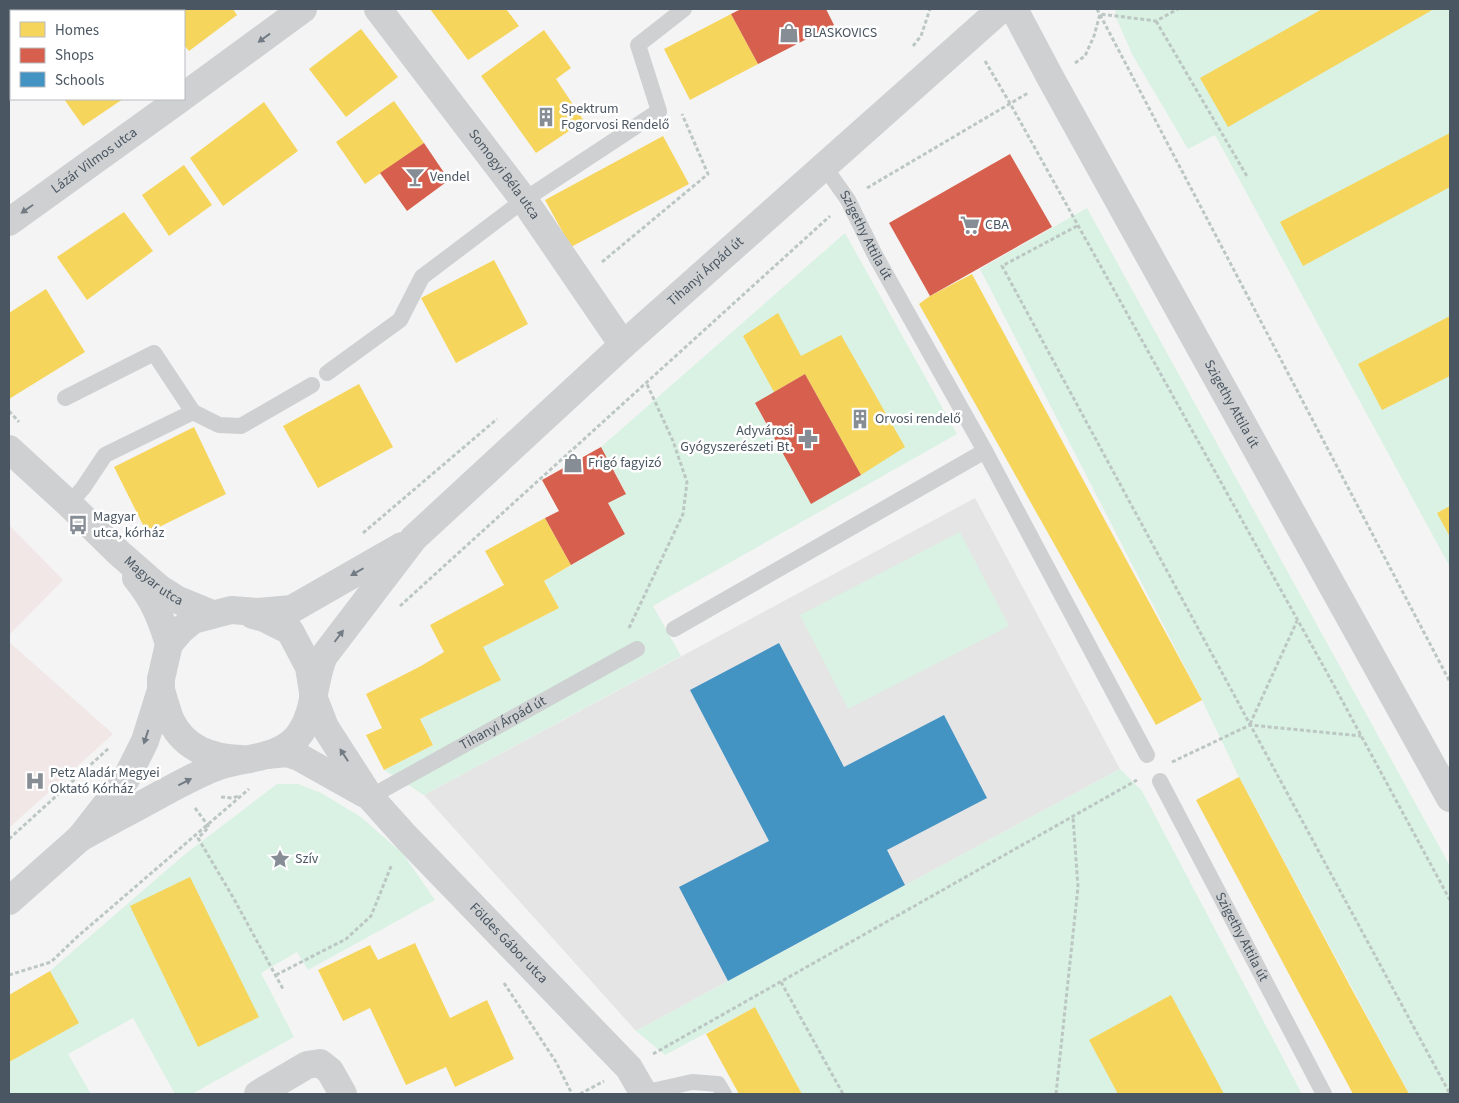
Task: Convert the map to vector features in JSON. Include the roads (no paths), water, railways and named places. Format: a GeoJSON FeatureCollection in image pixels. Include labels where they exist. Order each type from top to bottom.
{"type":"FeatureCollection","features":[{"type":"Feature","properties":{"kind":"street"},"geometry":{"type":"LineString","coordinates":[[185,95],[303,9]]}},
{"type":"Feature","properties":{"kind":"street","name":"Somogyi Béla utca"},"geometry":{"type":"LineString","coordinates":[[378,9],[524,200],[623,344]]}},
{"type":"Feature","properties":{"kind":"street","name":"Tihanyi Árpád út"},"geometry":{"type":"LineString","coordinates":[[80,838],[178,785],[219,766],[280,750],[292,743],[301,733],[310,715],[318,669],[324,656],[414,538],[623,344],[1001,9]]}},
{"type":"Feature","properties":{"kind":"street","name":"Szigethy Attila út"},"geometry":{"type":"LineString","coordinates":[[1014,9],[1450,798]]}},
{"type":"Feature","properties":{"kind":"street","name":"Lázár Vilmos utca"},"geometry":{"type":"LineString","coordinates":[[9,222],[179,100]]}},
{"type":"Feature","properties":{"kind":"street","name":"Magyar utca"},"geometry":{"type":"LineString","coordinates":[[9,449],[119,553],[160,588],[178,600],[222,612]]}},
{"type":"Feature","properties":{"kind":"street","name":"Magyar utca"},"geometry":{"type":"LineString","coordinates":[[102,536],[149,594],[160,616],[169,644]]}},
{"type":"Feature","properties":{"kind":"street","name":"Tihanyi Árpád út"},"geometry":{"type":"LineString","coordinates":[[9,901],[80,838],[126,779],[145,742],[161,690],[161,679],[169,644],[181,630],[193,620],[222,612],[258,612],[292,609],[414,538]]}},
{"type":"Feature","properties":{"kind":"street","name":"Tihanyi Árpád út"},"geometry":{"type":"LineString","coordinates":[[222,612],[264,618],[290,630],[309,668],[313,696]]}},
{"type":"Feature","properties":{"kind":"street","name":"Tihanyi Árpád út"},"geometry":{"type":"LineString","coordinates":[[161,690],[171,721],[182,737],[193,747],[222,758],[257,757]]}},
{"type":"Feature","properties":{"kind":"street","name":"Földes Gábor utca"},"geometry":{"type":"LineString","coordinates":[[313,696],[325,727],[370,797],[405,836],[629,1068],[644,1094]]}},
{"type":"Feature","properties":{"kind":"street","name":"Földes Gábor utca"},"geometry":{"type":"LineString","coordinates":[[257,757],[287,753],[298,757],[370,797]]}},
{"type":"Feature","properties":{"kind":"street"},"geometry":{"type":"LineString","coordinates":[[258,1094],[307,1065],[320,1063],[330,1071],[343,1094]]}},
{"type":"Feature","properties":{"kind":"lane"},"geometry":{"type":"LineString","coordinates":[[327,373],[400,320],[422,277],[524,200],[659,111],[638,45],[684,9]]}},
{"type":"Feature","properties":{"kind":"lane","name":"Szigethy Attila út"},"geometry":{"type":"LineString","coordinates":[[824,166],[848,200],[874,255],[985,450],[1147,755]]}},
{"type":"Feature","properties":{"kind":"lane"},"geometry":{"type":"LineString","coordinates":[[65,398],[154,353],[193,412],[219,425],[241,426],[312,385]]}},
{"type":"Feature","properties":{"kind":"lane"},"geometry":{"type":"LineString","coordinates":[[69,504],[83,488],[105,455],[193,412]]}},
{"type":"Feature","properties":{"kind":"lane"},"geometry":{"type":"LineString","coordinates":[[674,629],[985,450]]}},
{"type":"Feature","properties":{"kind":"lane","name":"Tihanyi Árpád út"},"geometry":{"type":"LineString","coordinates":[[370,797],[637,649]]}},
{"type":"Feature","properties":{"kind":"lane","name":"Szigethy Attila út"},"geometry":{"type":"LineString","coordinates":[[1162,774],[1324,1094]]}},
{"type":"Feature","properties":{"kind":"lane","name":"Földes Gábor utca"},"geometry":{"type":"LineString","coordinates":[[644,1094],[692,1082],[718,1084],[724,1094]]}},
{"type":"Feature","properties":{"kind":"place","name":"BLASKOVICS"},"geometry":{"type":"Point","coordinates":[789,33]}},
{"type":"Feature","properties":{"kind":"place","name":"Spektrum Fogorvosi Rendelő"},"geometry":{"type":"Point","coordinates":[546,117]}},
{"type":"Feature","properties":{"kind":"place","name":"Vendel"},"geometry":{"type":"Point","coordinates":[415,177]}},
{"type":"Feature","properties":{"kind":"place","name":"CBA"},"geometry":{"type":"Point","coordinates":[970,225]}},
{"type":"Feature","properties":{"kind":"place","name":"Orvosi rendelő"},"geometry":{"type":"Point","coordinates":[860,419]}},
{"type":"Feature","properties":{"kind":"place","name":"Adyvárosi Gyógyszerészeti Bt."},"geometry":{"type":"Point","coordinates":[808,439]}},
{"type":"Feature","properties":{"kind":"place","name":"Frigó fagyizó"},"geometry":{"type":"Point","coordinates":[573,463]}},
{"type":"Feature","properties":{"kind":"place","name":"Magyar utca, kórház"},"geometry":{"type":"Point","coordinates":[78,525]}},
{"type":"Feature","properties":{"kind":"place","name":"Petz Aladár Megyei Oktató Kórház"},"geometry":{"type":"Point","coordinates":[35,781]}},
{"type":"Feature","properties":{"kind":"place","name":"Szív"},"geometry":{"type":"Point","coordinates":[280,859]}}]}
